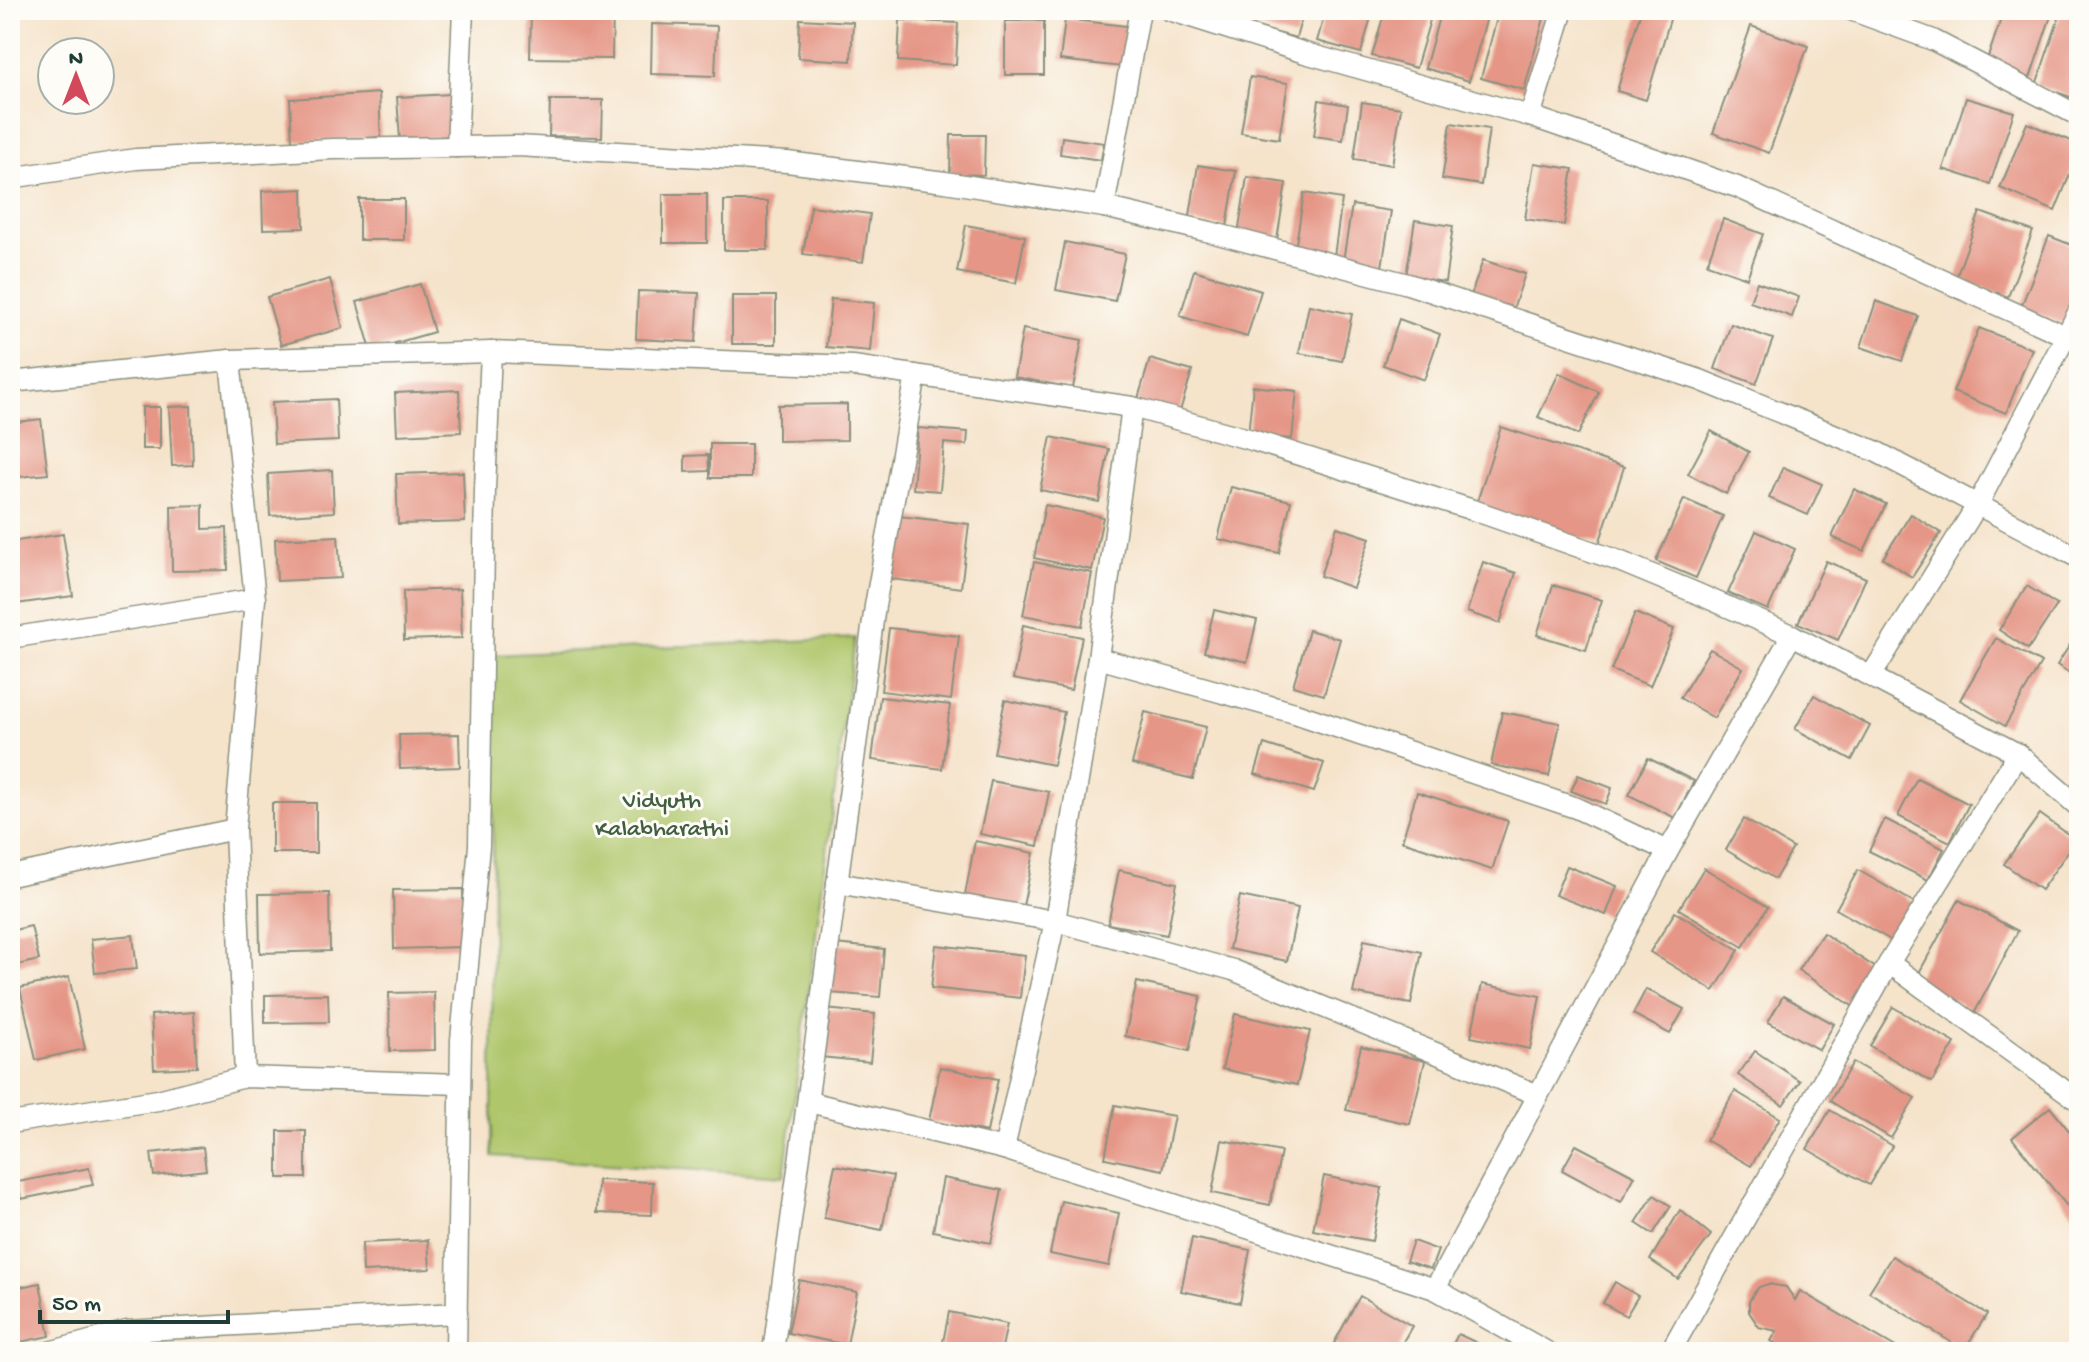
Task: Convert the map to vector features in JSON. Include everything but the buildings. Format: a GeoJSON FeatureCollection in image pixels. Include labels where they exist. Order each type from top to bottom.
{"type":"FeatureCollection","features":[{"type":"Feature","properties":{"kind":"street"},"geometry":{"type":"LineString","coordinates":[[457,147],[463,10]]}},
{"type":"Feature","properties":{"kind":"street"},"geometry":{"type":"LineString","coordinates":[[1104,207],[1140,10]]}},
{"type":"Feature","properties":{"kind":"street"},"geometry":{"type":"LineString","coordinates":[[1169,10],[1305,53],[1530,116],[1737,187],[2073,338]]}},
{"type":"Feature","properties":{"kind":"street"},"geometry":{"type":"LineString","coordinates":[[1530,116],[1563,10]]}},
{"type":"Feature","properties":{"kind":"street"},"geometry":{"type":"LineString","coordinates":[[1851,10],[1933,40],[2079,116]]}},
{"type":"Feature","properties":{"kind":"street"},"geometry":{"type":"LineString","coordinates":[[10,178],[136,159],[332,149],[518,146],[787,162],[945,182],[1104,207],[1408,284],[1700,380],[1875,451],[2079,558]]}},
{"type":"Feature","properties":{"kind":"street"},"geometry":{"type":"LineString","coordinates":[[1871,676],[1978,504],[2073,338],[2079,311]]}},
{"type":"Feature","properties":{"kind":"street"},"geometry":{"type":"LineString","coordinates":[[456,1352],[461,1040],[479,846],[485,489],[491,352]]}},
{"type":"Feature","properties":{"kind":"street"},"geometry":{"type":"LineString","coordinates":[[10,382],[230,360],[491,352],[853,366],[1132,407],[1252,440],[1476,511],[1619,561],[1792,635],[2018,754],[2079,807]]}},
{"type":"Feature","properties":{"kind":"street"},"geometry":{"type":"LineString","coordinates":[[230,360],[255,599],[235,829],[245,1077]]}},
{"type":"Feature","properties":{"kind":"street"},"geometry":{"type":"LineString","coordinates":[[779,1351],[875,606],[916,375]]}},
{"type":"Feature","properties":{"kind":"street"},"geometry":{"type":"LineString","coordinates":[[1004,1149],[1055,921],[1098,658],[1132,407]]}},
{"type":"Feature","properties":{"kind":"street"},"geometry":{"type":"LineString","coordinates":[[10,638],[255,599]]}},
{"type":"Feature","properties":{"kind":"street"},"geometry":{"type":"LineString","coordinates":[[1435,1289],[1668,851],[1792,635]]}},
{"type":"Feature","properties":{"kind":"street"},"geometry":{"type":"LineString","coordinates":[[1098,658],[1295,713],[1576,808],[1668,851]]}},
{"type":"Feature","properties":{"kind":"street"},"geometry":{"type":"LineString","coordinates":[[1670,1352],[1889,963],[2018,754]]}},
{"type":"Feature","properties":{"kind":"street"},"geometry":{"type":"LineString","coordinates":[[10,876],[235,829]]}},
{"type":"Feature","properties":{"kind":"street"},"geometry":{"type":"LineString","coordinates":[[837,883],[1055,921],[1233,970],[1538,1095]]}},
{"type":"Feature","properties":{"kind":"street"},"geometry":{"type":"LineString","coordinates":[[1889,963],[2079,1101]]}},
{"type":"Feature","properties":{"kind":"street"},"geometry":{"type":"LineString","coordinates":[[10,1123],[158,1100],[245,1077],[460,1084]]}},
{"type":"Feature","properties":{"kind":"street"},"geometry":{"type":"LineString","coordinates":[[809,1102],[1004,1149],[1435,1289],[1547,1352]]}},
{"type":"Feature","properties":{"kind":"street"},"geometry":{"type":"LineString","coordinates":[[49,1352],[127,1331],[457,1313]]}},
{"type":"Feature","properties":{"kind":"green space","name":"Vidyuth Kalabharathi"},"geometry":{"type":"Polygon","coordinates":[[[855,638],[784,1176],[492,1156],[493,655],[855,638]]]}}]}
